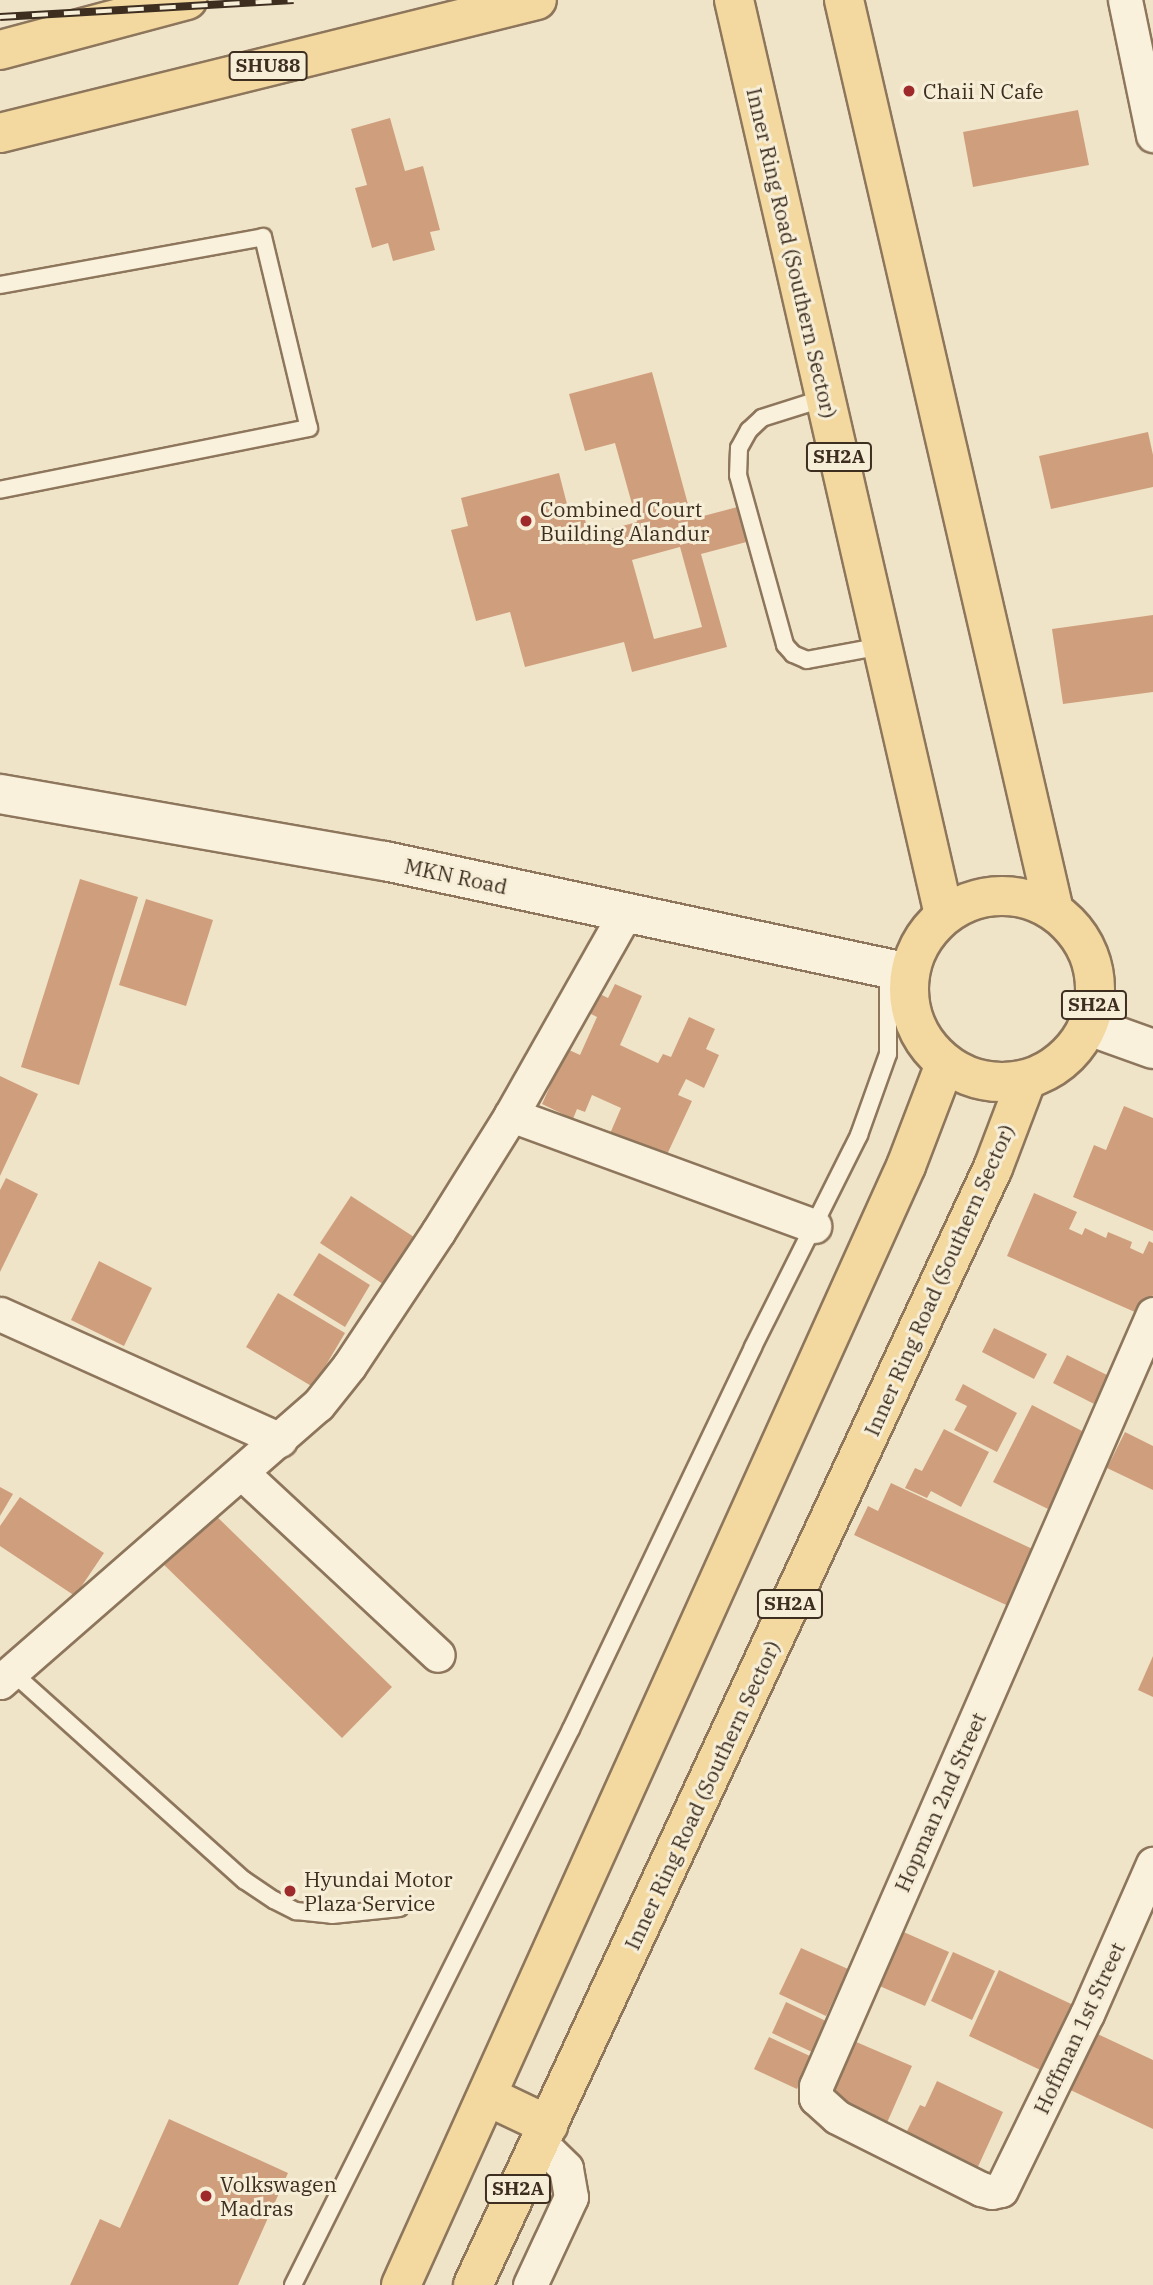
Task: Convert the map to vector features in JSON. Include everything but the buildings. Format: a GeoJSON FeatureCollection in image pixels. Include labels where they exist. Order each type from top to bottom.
{"type":"FeatureCollection","features":[{"type":"Feature","properties":{"kind":"main road"},"geometry":{"type":"LineString","coordinates":[[0,50],[187,0]]}},
{"type":"Feature","properties":{"kind":"main road","name":"SHU88"},"geometry":{"type":"LineString","coordinates":[[0,133],[537,0]]}},
{"type":"Feature","properties":{"kind":"main road","name":"Inner Ring Road (Southern Sector)"},"geometry":{"type":"LineString","coordinates":[[734,0],[944,915]]}},
{"type":"Feature","properties":{"kind":"main road"},"geometry":{"type":"LineString","coordinates":[[844,0],[1054,911]]}},
{"type":"Feature","properties":{"kind":"main road","name":"SH2A"},"geometry":{"type":"LineString","coordinates":[[1018,896],[1054,911],[1081,938],[1095,970],[1096,997],[1089,1026],[1063,1062],[1026,1081],[983,1081],[945,1064],[920,1036],[898,971],[944,915],[980,898],[1018,896]]}},
{"type":"Feature","properties":{"kind":"main road","name":"SH2A"},"geometry":{"type":"LineString","coordinates":[[401,2285],[906,1166],[945,1064]]}},
{"type":"Feature","properties":{"kind":"main road","name":"Inner Ring Road (Southern Sector)"},"geometry":{"type":"LineString","coordinates":[[544,2134],[993,1168],[1026,1081]]}},
{"type":"Feature","properties":{"kind":"main road"},"geometry":{"type":"LineString","coordinates":[[487,2095],[544,2134]]}},
{"type":"Feature","properties":{"kind":"main road","name":"SH2A"},"geometry":{"type":"LineString","coordinates":[[473,2285],[544,2134]]}},
{"type":"Feature","properties":{"kind":"street"},"geometry":{"type":"LineString","coordinates":[[1125,0],[1153,135]]}},
{"type":"Feature","properties":{"kind":"street","name":"MKN Road"},"geometry":{"type":"LineString","coordinates":[[0,794],[384,861],[898,971]]}},
{"type":"Feature","properties":{"kind":"street"},"geometry":{"type":"LineString","coordinates":[[6,1677],[318,1405],[349,1366],[512,1115],[626,912]]}},
{"type":"Feature","properties":{"kind":"street"},"geometry":{"type":"LineString","coordinates":[[1089,1026],[1153,1049]]}},
{"type":"Feature","properties":{"kind":"street"},"geometry":{"type":"LineString","coordinates":[[512,1115],[814,1226]]}},
{"type":"Feature","properties":{"kind":"street"},"geometry":{"type":"LineString","coordinates":[[0,1314],[280,1440]]}},
{"type":"Feature","properties":{"kind":"street","name":"Hopman 2nd Street"},"geometry":{"type":"LineString","coordinates":[[1001,2190],[992,2192],[981,2189],[837,2118],[816,2098],[816,2086],[1153,1314]]}},
{"type":"Feature","properties":{"kind":"street"},"geometry":{"type":"LineString","coordinates":[[242,1473],[438,1655]]}},
{"type":"Feature","properties":{"kind":"street","name":"Hoffman 1st Street"},"geometry":{"type":"LineString","coordinates":[[1001,2190],[1087,2014],[1153,1864]]}},
{"type":"Feature","properties":{"kind":"street"},"geometry":{"type":"LineString","coordinates":[[530,2285],[571,2197],[566,2168],[544,2134]]}},
{"type":"Feature","properties":{"kind":"lane"},"geometry":{"type":"LineString","coordinates":[[0,285],[263,237],[309,428],[0,490]]}},
{"type":"Feature","properties":{"kind":"lane"},"geometry":{"type":"LineString","coordinates":[[825,398],[762,418],[749,430],[739,447],[738,475],[785,645],[793,654],[807,660],[883,646]]}},
{"type":"Feature","properties":{"kind":"lane"},"geometry":{"type":"LineString","coordinates":[[293,2285],[571,1729],[753,1347],[859,1135],[888,1054],[898,971]]}},
{"type":"Feature","properties":{"kind":"lane"},"geometry":{"type":"LineString","coordinates":[[6,1677],[244,1880],[274,1900],[296,1911],[332,1915],[400,1908]]}},
{"type":"Feature","properties":{"kind":"railway"},"geometry":{"type":"LineString","coordinates":[[0,17],[294,0]]}},
{"type":"Feature","properties":{"kind":"place","name":"Chaii N Cafe"},"geometry":{"type":"Point","coordinates":[909,91]}},
{"type":"Feature","properties":{"kind":"place","name":"Combined Court Building Alandur"},"geometry":{"type":"Point","coordinates":[526,521]}},
{"type":"Feature","properties":{"kind":"place","name":"Hyundai Motor Plaza Service"},"geometry":{"type":"Point","coordinates":[290,1891]}},
{"type":"Feature","properties":{"kind":"place","name":"Volkswagen Madras"},"geometry":{"type":"Point","coordinates":[206,2196]}}]}
